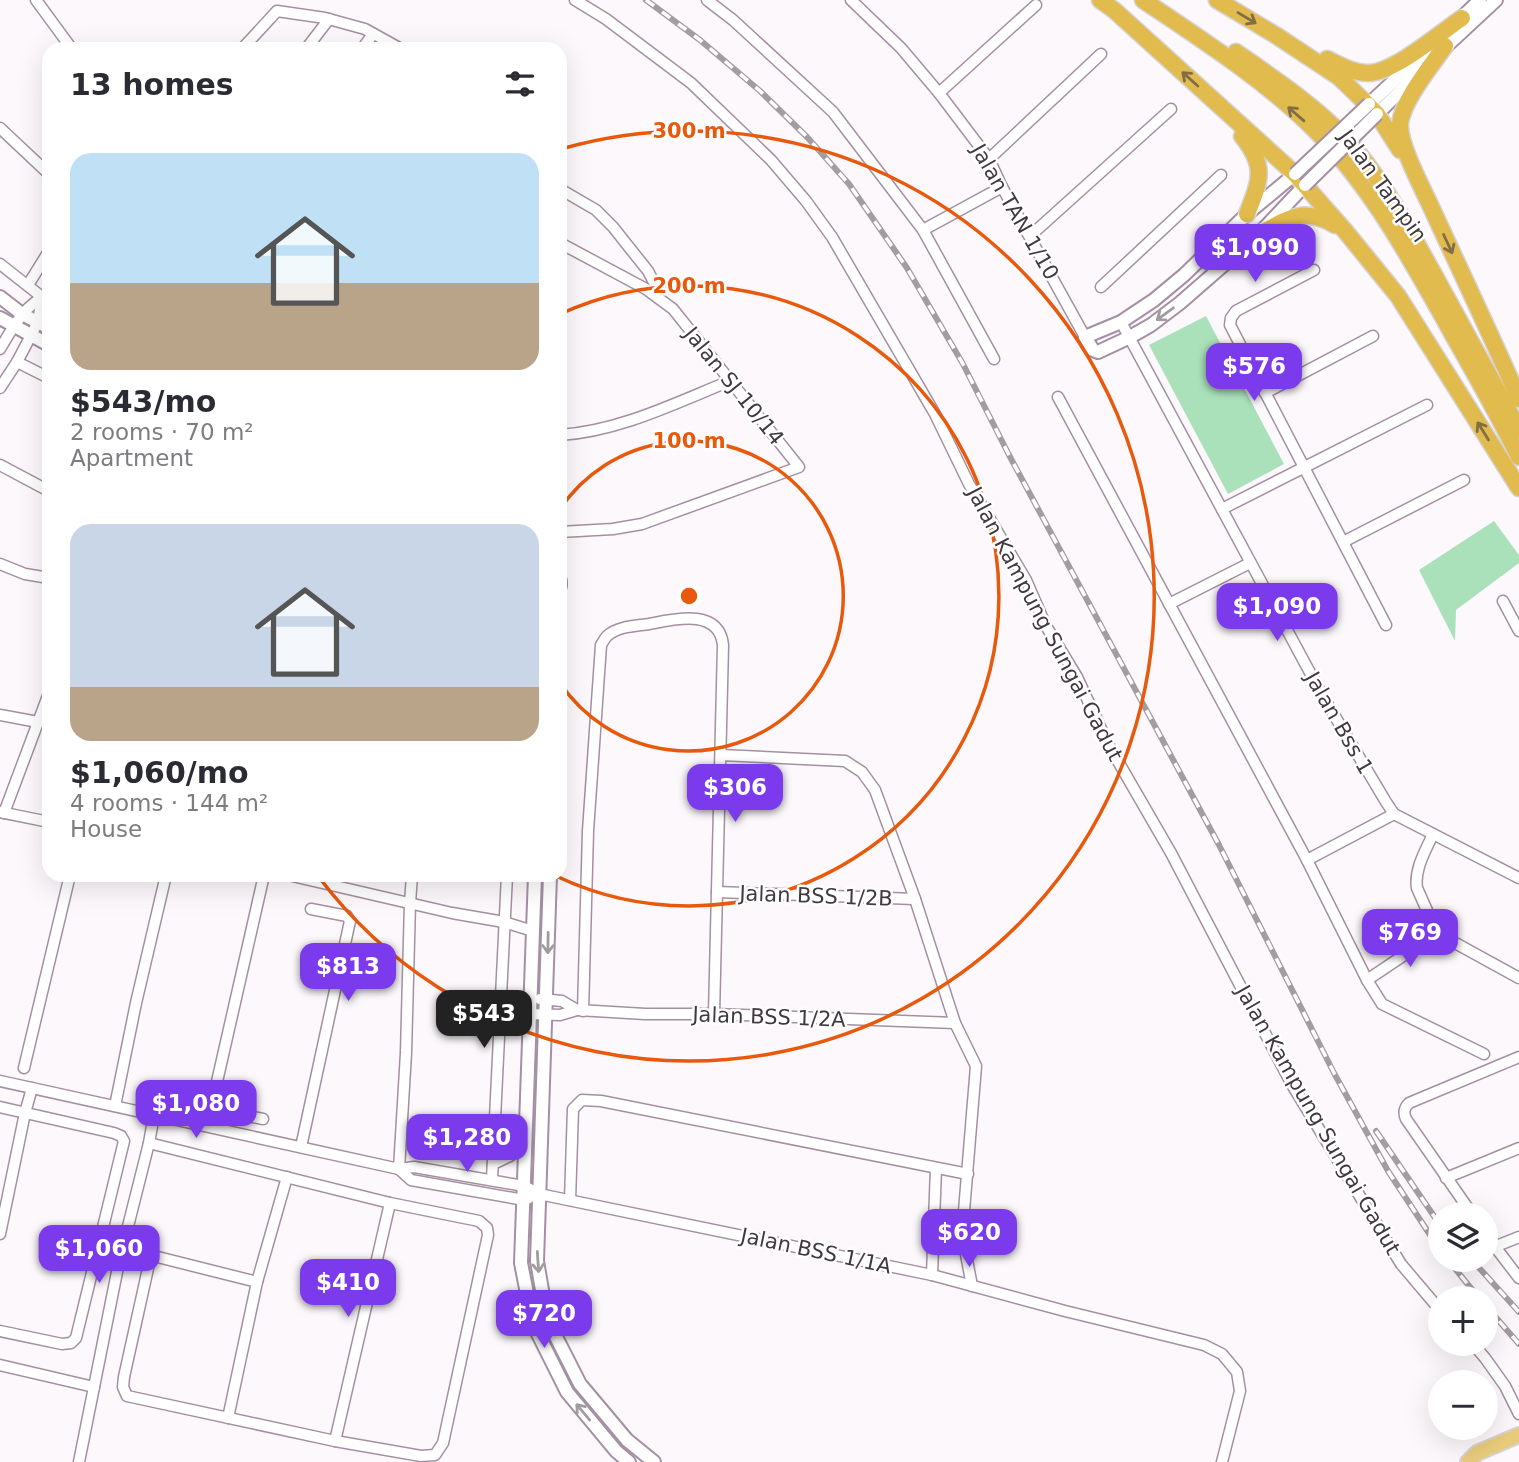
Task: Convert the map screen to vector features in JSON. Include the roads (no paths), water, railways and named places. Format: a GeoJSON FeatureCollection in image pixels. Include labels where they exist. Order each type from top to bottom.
{"type":"FeatureCollection","features":[{"type":"Feature","properties":{"kind":"highway"},"geometry":{"type":"LineString","coordinates":[[1100,0],[1300,180],[1346,232],[1398,296],[1519,488]]}},
{"type":"Feature","properties":{"kind":"highway","name":"Jalan Tampin"},"geometry":{"type":"LineString","coordinates":[[1143,0],[1218,51],[1277,97],[1315,130],[1338,156],[1370,197],[1410,257],[1519,457]]}},
{"type":"Feature","properties":{"kind":"highway","name":"Jalan Tampin"},"geometry":{"type":"LineString","coordinates":[[1163,0],[1283,85],[1328,121],[1363,159],[1395,206],[1519,430]]}},
{"type":"Feature","properties":{"kind":"highway"},"geometry":{"type":"LineString","coordinates":[[1217,0],[1339,77],[1373,109],[1420,182]]}},
{"type":"Feature","properties":{"kind":"highway"},"geometry":{"type":"LineString","coordinates":[[1277,36],[1349,69],[1370,73],[1395,65],[1461,18]]}},
{"type":"Feature","properties":{"kind":"highway"},"geometry":{"type":"LineString","coordinates":[[1446,46],[1417,87],[1402,114],[1400,125],[1404,144],[1420,182],[1519,399]]}},
{"type":"Feature","properties":{"kind":"highway"},"geometry":{"type":"LineString","coordinates":[[1213,99],[1253,150],[1259,168],[1259,185],[1247,214]]}},
{"type":"Feature","properties":{"kind":"highway"},"geometry":{"type":"LineString","coordinates":[[1258,235],[1293,217],[1307,215],[1322,218],[1346,232]]}},
{"type":"Feature","properties":{"kind":"main road"},"geometry":{"type":"LineString","coordinates":[[1468,1462],[1477,1453],[1519,1435]]}},
{"type":"Feature","properties":{"kind":"street"},"geometry":{"type":"LineString","coordinates":[[36,0],[67,42]]}},
{"type":"Feature","properties":{"kind":"street","name":"Jalan Kampung Sungai Gadut"},"geometry":{"type":"LineString","coordinates":[[575,0],[606,19],[691,83],[771,160],[832,237],[935,414],[969,484],[1026,580],[1046,626],[1077,677],[1108,744],[1171,853],[1291,1083],[1401,1264],[1428,1296]]}},
{"type":"Feature","properties":{"kind":"street"},"geometry":{"type":"LineString","coordinates":[[707,0],[733,19],[833,112],[923,230],[994,359]]}},
{"type":"Feature","properties":{"kind":"street","name":"Jalan TAN 1/10"},"geometry":{"type":"LineString","coordinates":[[851,0],[901,48],[989,159],[1085,337]]}},
{"type":"Feature","properties":{"kind":"street"},"geometry":{"type":"LineString","coordinates":[[1300,180],[1247,214],[1154,300],[1121,322],[1085,337],[1093,350],[1098,352],[1151,325],[1258,235],[1300,180],[1480,0]]}},
{"type":"Feature","properties":{"kind":"street"},"geometry":{"type":"LineString","coordinates":[[1373,109],[1496,0]]}},
{"type":"Feature","properties":{"kind":"street"},"geometry":{"type":"LineString","coordinates":[[939,93],[1036,5]]}},
{"type":"Feature","properties":{"kind":"street"},"geometry":{"type":"LineString","coordinates":[[248,42],[277,11],[329,19],[365,29],[388,42]]}},
{"type":"Feature","properties":{"kind":"street"},"geometry":{"type":"LineString","coordinates":[[311,42],[329,19]]}},
{"type":"Feature","properties":{"kind":"street"},"geometry":{"type":"LineString","coordinates":[[367,42],[373,34]]}},
{"type":"Feature","properties":{"kind":"street"},"geometry":{"type":"LineString","coordinates":[[989,159],[1101,54]]}},
{"type":"Feature","properties":{"kind":"street"},"geometry":{"type":"LineString","coordinates":[[1030,236],[1171,109]]}},
{"type":"Feature","properties":{"kind":"street"},"geometry":{"type":"LineString","coordinates":[[0,128],[42,167]]}},
{"type":"Feature","properties":{"kind":"street"},"geometry":{"type":"LineString","coordinates":[[1101,287],[1221,174]]}},
{"type":"Feature","properties":{"kind":"street"},"geometry":{"type":"LineString","coordinates":[[923,230],[1002,187]]}},
{"type":"Feature","properties":{"kind":"street"},"geometry":{"type":"LineString","coordinates":[[567,194],[596,210],[613,227],[648,271],[657,288],[658,298]]}},
{"type":"Feature","properties":{"kind":"street","name":"Jalan SJ 10/14"},"geometry":{"type":"LineString","coordinates":[[567,247],[646,289],[673,309],[799,467],[642,524],[567,532]]}},
{"type":"Feature","properties":{"kind":"street"},"geometry":{"type":"LineString","coordinates":[[28,285],[42,262]]}},
{"type":"Feature","properties":{"kind":"street"},"geometry":{"type":"LineString","coordinates":[[0,264],[42,293]]}},
{"type":"Feature","properties":{"kind":"street"},"geometry":{"type":"LineString","coordinates":[[1314,270],[1236,311],[1230,325],[1386,625]]}},
{"type":"Feature","properties":{"kind":"street"},"geometry":{"type":"LineString","coordinates":[[0,298],[42,324]]}},
{"type":"Feature","properties":{"kind":"street"},"geometry":{"type":"LineString","coordinates":[[0,349],[22,314],[42,298]]}},
{"type":"Feature","properties":{"kind":"street"},"geometry":{"type":"LineString","coordinates":[[0,318],[42,341]]}},
{"type":"Feature","properties":{"kind":"street","name":"Jalan Bss 1"},"geometry":{"type":"LineString","coordinates":[[1121,322],[1321,693],[1394,814]]}},
{"type":"Feature","properties":{"kind":"street"},"geometry":{"type":"LineString","coordinates":[[0,388],[32,335],[42,327]]}},
{"type":"Feature","properties":{"kind":"street"},"geometry":{"type":"LineString","coordinates":[[1265,393],[1373,336]]}},
{"type":"Feature","properties":{"kind":"street"},"geometry":{"type":"LineString","coordinates":[[17,362],[42,374]]}},
{"type":"Feature","properties":{"kind":"street"},"geometry":{"type":"LineString","coordinates":[[567,434],[627,422],[730,381]]}},
{"type":"Feature","properties":{"kind":"street"},"geometry":{"type":"LineString","coordinates":[[1058,397],[1382,1004],[1484,1054]]}},
{"type":"Feature","properties":{"kind":"street"},"geometry":{"type":"LineString","coordinates":[[1222,509],[1427,405]]}},
{"type":"Feature","properties":{"kind":"street"},"geometry":{"type":"LineString","coordinates":[[0,465],[42,487]]}},
{"type":"Feature","properties":{"kind":"street"},"geometry":{"type":"LineString","coordinates":[[1343,542],[1464,480]]}},
{"type":"Feature","properties":{"kind":"street"},"geometry":{"type":"LineString","coordinates":[[1170,604],[1251,563]]}},
{"type":"Feature","properties":{"kind":"street"},"geometry":{"type":"LineString","coordinates":[[0,564],[25,574],[42,577]]}},
{"type":"Feature","properties":{"kind":"street"},"geometry":{"type":"LineString","coordinates":[[1503,601],[1519,631]]}},
{"type":"Feature","properties":{"kind":"street"},"geometry":{"type":"LineString","coordinates":[[580,1010],[588,831],[601,645],[608,635],[620,629],[680,619],[698,619],[712,624],[722,635],[723,645],[714,1014]]}},
{"type":"Feature","properties":{"kind":"street"},"geometry":{"type":"LineString","coordinates":[[42,711],[2,813],[42,821]]}},
{"type":"Feature","properties":{"kind":"street"},"geometry":{"type":"LineString","coordinates":[[0,715],[38,722]]}},
{"type":"Feature","properties":{"kind":"street"},"geometry":{"type":"LineString","coordinates":[[721,755],[845,761],[862,772],[875,790],[915,899],[955,1023],[976,1066],[963,1223],[972,1286]]}},
{"type":"Feature","properties":{"kind":"street"},"geometry":{"type":"LineString","coordinates":[[1307,860],[1394,814],[1519,878]]}},
{"type":"Feature","properties":{"kind":"street"},"geometry":{"type":"LineString","coordinates":[[1433,834],[1417,872],[1416,881],[1437,933],[1519,978]]}},
{"type":"Feature","properties":{"kind":"street"},"geometry":{"type":"LineString","coordinates":[[24,1068],[68,882]]}},
{"type":"Feature","properties":{"kind":"street"},"geometry":{"type":"LineString","coordinates":[[115,1107],[164,882]]}},
{"type":"Feature","properties":{"kind":"street"},"geometry":{"type":"LineString","coordinates":[[211,1108],[262,882]]}},
{"type":"Feature","properties":{"kind":"street"},"geometry":{"type":"LineString","coordinates":[[318,882],[504,922],[533,931]]}},
{"type":"Feature","properties":{"kind":"street"},"geometry":{"type":"LineString","coordinates":[[399,1169],[412,882]]}},
{"type":"Feature","properties":{"kind":"street"},"geometry":{"type":"LineString","coordinates":[[492,1180],[507,882]]}},
{"type":"Feature","properties":{"kind":"street"},"geometry":{"type":"LineString","coordinates":[[535,882],[521,1263],[533,1324],[567,1392],[616,1451],[629,1462]]}},
{"type":"Feature","properties":{"kind":"street"},"geometry":{"type":"LineString","coordinates":[[550,882],[537,1261],[547,1319],[580,1384],[627,1440],[654,1462]]}},
{"type":"Feature","properties":{"kind":"street","name":"Jalan BSS 1/2B"},"geometry":{"type":"LineString","coordinates":[[718,892],[915,899]]}},
{"type":"Feature","properties":{"kind":"street"},"geometry":{"type":"LineString","coordinates":[[300,1147],[350,921],[347,916],[311,909]]}},
{"type":"Feature","properties":{"kind":"street"},"geometry":{"type":"LineString","coordinates":[[1367,980],[1437,933]]}},
{"type":"Feature","properties":{"kind":"street"},"geometry":{"type":"LineString","coordinates":[[531,999],[562,1001],[580,1010]]}},
{"type":"Feature","properties":{"kind":"street"},"geometry":{"type":"LineString","coordinates":[[530,1014],[561,1015],[580,1010]]}},
{"type":"Feature","properties":{"kind":"street","name":"Jalan BSS 1/2A"},"geometry":{"type":"LineString","coordinates":[[580,1010],[955,1023]]}},
{"type":"Feature","properties":{"kind":"street"},"geometry":{"type":"LineString","coordinates":[[1463,1202],[1406,1119],[1405,1106],[1519,1057]]}},
{"type":"Feature","properties":{"kind":"street"},"geometry":{"type":"LineString","coordinates":[[0,1081],[399,1169],[411,1180],[524,1200],[539,1194]]}},
{"type":"Feature","properties":{"kind":"street"},"geometry":{"type":"LineString","coordinates":[[0,1234],[4,1193],[32,1088]]}},
{"type":"Feature","properties":{"kind":"street"},"geometry":{"type":"LineString","coordinates":[[166,1100],[263,1119]]}},
{"type":"Feature","properties":{"kind":"street"},"geometry":{"type":"LineString","coordinates":[[570,1200],[573,1109],[582,1100],[601,1101],[968,1174]]}},
{"type":"Feature","properties":{"kind":"street"},"geometry":{"type":"LineString","coordinates":[[0,1107],[114,1133],[124,1141],[76,1338],[71,1343],[62,1344],[0,1331]]}},
{"type":"Feature","properties":{"kind":"street"},"geometry":{"type":"LineString","coordinates":[[79,1462],[122,1248],[154,1115]]}},
{"type":"Feature","properties":{"kind":"street"},"geometry":{"type":"LineString","coordinates":[[493,1164],[510,1156],[526,1136]]}},
{"type":"Feature","properties":{"kind":"street"},"geometry":{"type":"LineString","coordinates":[[149,1143],[390,1203],[479,1221],[487,1228],[488,1236],[443,1443],[435,1455],[421,1456],[335,1441],[127,1396],[123,1387],[124,1377],[151,1255]]}},
{"type":"Feature","properties":{"kind":"street"},"geometry":{"type":"LineString","coordinates":[[1446,1178],[1519,1148]]}},
{"type":"Feature","properties":{"kind":"street","name":"Jalan BSS 1/1A"},"geometry":{"type":"LineString","coordinates":[[399,1169],[414,1167],[524,1186],[539,1194],[932,1275],[1205,1345],[1222,1354],[1237,1372],[1240,1391],[1222,1462]]}},
{"type":"Feature","properties":{"kind":"street"},"geometry":{"type":"LineString","coordinates":[[932,1275],[936,1168]]}},
{"type":"Feature","properties":{"kind":"street"},"geometry":{"type":"LineString","coordinates":[[228,1418],[257,1282],[287,1177]]}},
{"type":"Feature","properties":{"kind":"street"},"geometry":{"type":"LineString","coordinates":[[335,1441],[390,1203]]}},
{"type":"Feature","properties":{"kind":"street"},"geometry":{"type":"LineString","coordinates":[[1498,1245],[1519,1237]]}},
{"type":"Feature","properties":{"kind":"street"},"geometry":{"type":"LineString","coordinates":[[122,1248],[257,1282]]}},
{"type":"Feature","properties":{"kind":"street"},"geometry":{"type":"LineString","coordinates":[[1498,1252],[1519,1278]]}},
{"type":"Feature","properties":{"kind":"street"},"geometry":{"type":"LineString","coordinates":[[1483,1356],[1505,1385],[1519,1414]]}},
{"type":"Feature","properties":{"kind":"street"},"geometry":{"type":"LineString","coordinates":[[0,1365],[94,1387]]}},
{"type":"Feature","properties":{"kind":"railway"},"geometry":{"type":"LineString","coordinates":[[646,0],[700,40],[760,91],[807,137],[849,184],[907,268],[963,364],[1009,455],[1219,845],[1334,1073],[1388,1171],[1428,1232]]}},
{"type":"Feature","properties":{"kind":"railway"},"geometry":{"type":"LineString","coordinates":[[1376,1131],[1428,1207]]}},
{"type":"Feature","properties":{"kind":"railway"},"geometry":{"type":"LineString","coordinates":[[1458,1272],[1469,1286]]}},
{"type":"Feature","properties":{"kind":"railway"},"geometry":{"type":"LineString","coordinates":[[1483,1272],[1519,1312]]}},
{"type":"Feature","properties":{"kind":"railway"},"geometry":{"type":"LineString","coordinates":[[1498,1320],[1519,1344]]}}]}
